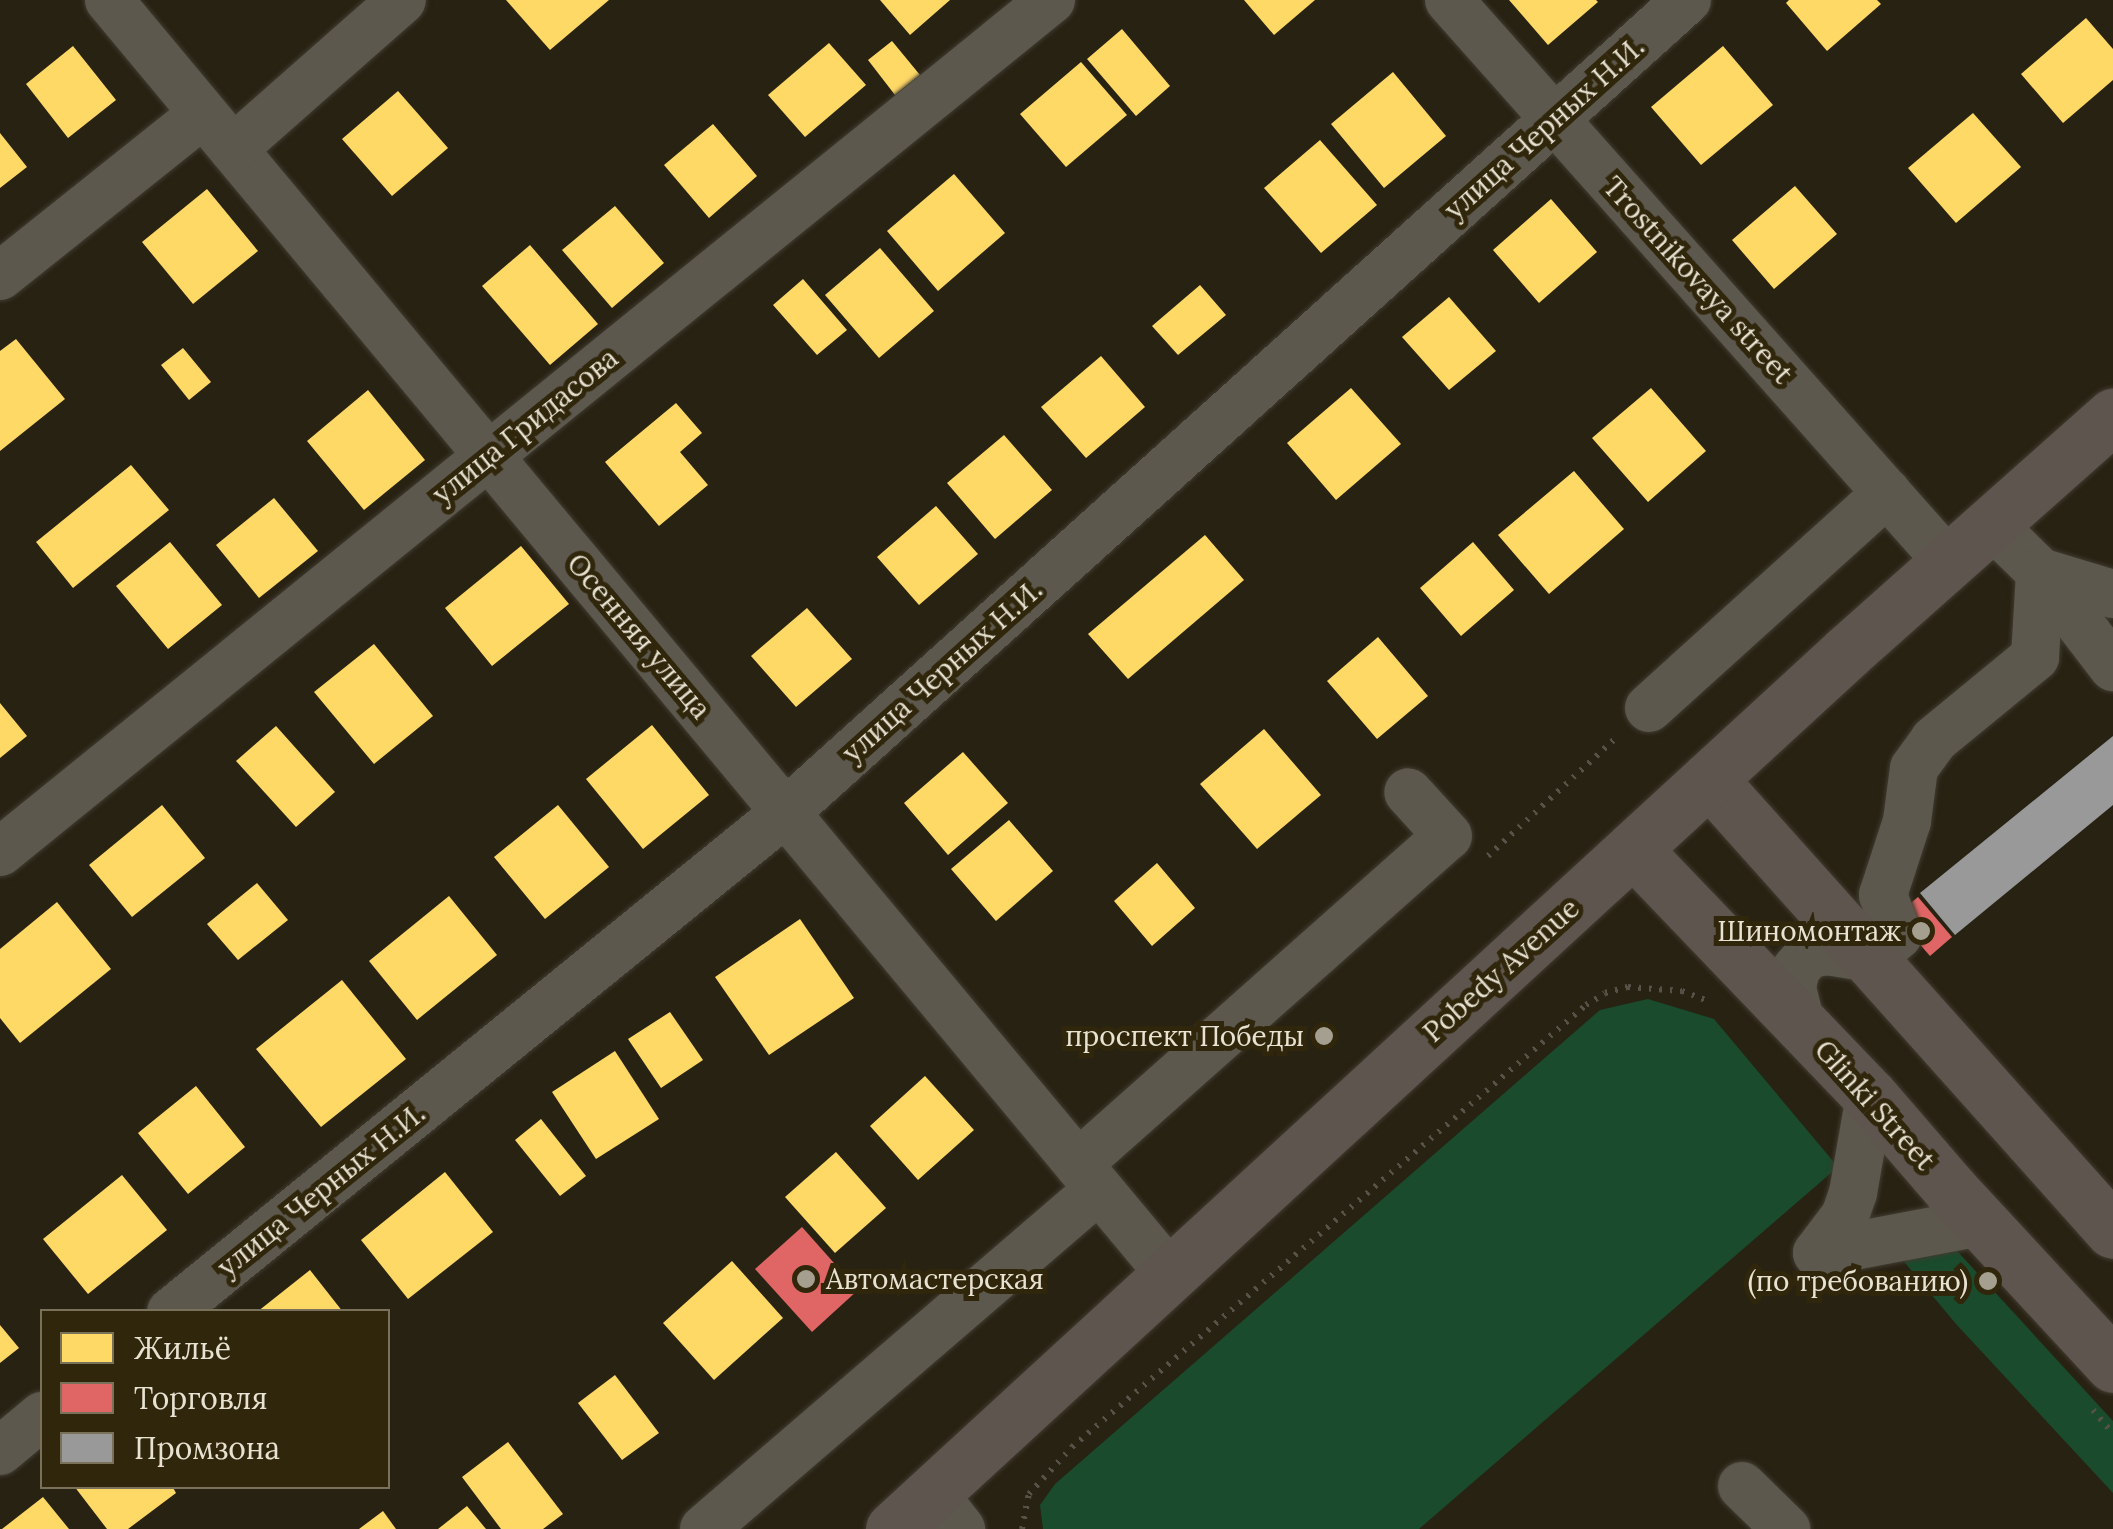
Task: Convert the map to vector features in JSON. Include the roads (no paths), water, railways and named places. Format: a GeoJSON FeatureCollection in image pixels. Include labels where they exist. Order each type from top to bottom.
{"type":"FeatureCollection","features":[{"type":"Feature","properties":{"kind":"main road","name":"Pobedy Avenue"},"geometry":{"type":"LineString","coordinates":[[893,1529],[947,1511],[1169,1273],[1947,561],[2113,416]]}},
{"type":"Feature","properties":{"kind":"main road"},"geometry":{"type":"LineString","coordinates":[[1709,779],[2113,1231]]}},
{"type":"Feature","properties":{"kind":"main road","name":"Glinki Street"},"geometry":{"type":"LineString","coordinates":[[1633,848],[1800,1020],[1998,1239],[2101,1385]]}},
{"type":"Feature","properties":{"kind":"street","name":"Осенняя улица"},"geometry":{"type":"LineString","coordinates":[[109,0],[1169,1273]]}},
{"type":"Feature","properties":{"kind":"street"},"geometry":{"type":"LineString","coordinates":[[0,276],[218,131],[402,0]]}},
{"type":"Feature","properties":{"kind":"street","name":"улица Гридасова"},"geometry":{"type":"LineString","coordinates":[[0,852],[1051,0]]}},
{"type":"Feature","properties":{"kind":"street","name":"Trostnikovaya street"},"geometry":{"type":"LineString","coordinates":[[1449,0],[1947,561]]}},
{"type":"Feature","properties":{"kind":"street","name":"улица Черных Н.И."},"geometry":{"type":"LineString","coordinates":[[176,1309],[786,812],[1687,0]]}},
{"type":"Feature","properties":{"kind":"street"},"geometry":{"type":"LineString","coordinates":[[1649,708],[1887,494]]}},
{"type":"Feature","properties":{"kind":"street"},"geometry":{"type":"LineString","coordinates":[[1990,523],[2040,572],[2113,667]]}},
{"type":"Feature","properties":{"kind":"street"},"geometry":{"type":"LineString","coordinates":[[2040,572],[2113,594]]}},
{"type":"Feature","properties":{"kind":"street"},"geometry":{"type":"LineString","coordinates":[[1800,1020],[1792,986],[1796,969],[1809,954],[1828,951],[1870,958],[1898,935],[1883,895],[1907,821],[1914,768],[1934,740],[2036,657],[2040,572]]}},
{"type":"Feature","properties":{"kind":"street"},"geometry":{"type":"LineString","coordinates":[[704,1529],[1088,1176],[1448,836],[1408,792]]}},
{"type":"Feature","properties":{"kind":"street"},"geometry":{"type":"LineString","coordinates":[[1870,1096],[1853,1193],[1845,1216],[1817,1253],[1976,1223],[1998,1239]]}},
{"type":"Feature","properties":{"kind":"street"},"geometry":{"type":"LineString","coordinates":[[0,1451],[40,1418]]}},
{"type":"Feature","properties":{"kind":"street"},"geometry":{"type":"LineString","coordinates":[[1742,1486],[1786,1529]]}},
{"type":"Feature","properties":{"kind":"place","name":"Шиномонтаж"},"geometry":{"type":"Point","coordinates":[1921,931]}},
{"type":"Feature","properties":{"kind":"place","name":"проспект Победы"},"geometry":{"type":"Point","coordinates":[1324,1036]}},
{"type":"Feature","properties":{"kind":"place","name":"Автомастерская"},"geometry":{"type":"Point","coordinates":[806,1279]}},
{"type":"Feature","properties":{"kind":"place","name":"(по требованию)"},"geometry":{"type":"Point","coordinates":[1988,1281]}}]}
